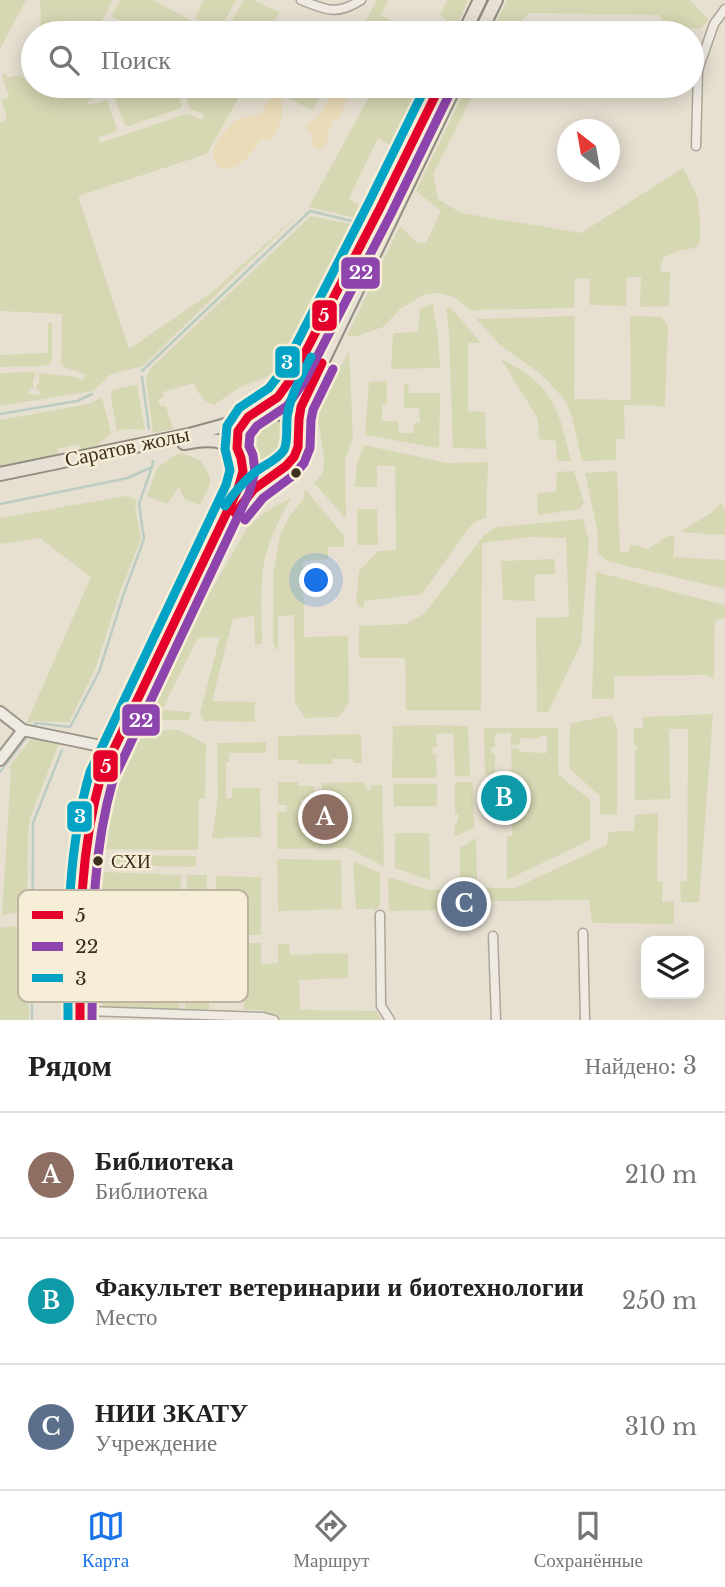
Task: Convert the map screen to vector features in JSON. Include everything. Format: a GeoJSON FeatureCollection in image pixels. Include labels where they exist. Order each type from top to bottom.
{"type":"FeatureCollection","features":[{"type":"Feature","properties":{"kind":"main road"},"geometry":{"type":"LineString","coordinates":[[470,21],[480,0]]}},
{"type":"Feature","properties":{"kind":"main road"},"geometry":{"type":"LineString","coordinates":[[486,21],[496,0]]}},
{"type":"Feature","properties":{"kind":"main road"},"geometry":{"type":"LineString","coordinates":[[118,750],[234,501],[242,478],[243,465],[237,447],[237,436],[244,421],[278,397],[293,376],[434,98]]}},
{"type":"Feature","properties":{"kind":"main road"},"geometry":{"type":"LineString","coordinates":[[82,890],[88,825],[92,802],[102,776],[118,750],[236,511],[260,484],[292,460],[296,453],[300,409],[450,98]]}},
{"type":"Feature","properties":{"kind":"main road"},"geometry":{"type":"LineString","coordinates":[[253,414],[266,411],[279,413],[294,425],[298,438]]}},
{"type":"Feature","properties":{"kind":"main road","name":"Саратов жолы"},"geometry":{"type":"LineString","coordinates":[[0,474],[189,435],[253,414]]}},
{"type":"Feature","properties":{"kind":"main road","name":"Саратов жолы"},"geometry":{"type":"LineString","coordinates":[[0,481],[202,440],[224,443],[241,458]]}},
{"type":"Feature","properties":{"kind":"main road"},"geometry":{"type":"LineString","coordinates":[[241,458],[258,471],[266,473],[280,470]]}},
{"type":"Feature","properties":{"kind":"main road"},"geometry":{"type":"LineString","coordinates":[[0,712],[23,730],[118,750]]}},
{"type":"Feature","properties":{"kind":"main road"},"geometry":{"type":"LineString","coordinates":[[0,760],[23,730]]}},
{"type":"Feature","properties":{"kind":"street"},"geometry":{"type":"LineString","coordinates":[[301,0],[330,11],[347,8],[361,0]]}},
{"type":"Feature","properties":{"kind":"street"},"geometry":{"type":"LineString","coordinates":[[704,53],[714,24],[725,9]]}},
{"type":"Feature","properties":{"kind":"street"},"geometry":{"type":"LineString","coordinates":[[696,146],[697,98]]}},
{"type":"Feature","properties":{"kind":"street"},"geometry":{"type":"LineString","coordinates":[[380,915],[381,1006],[390,1020]]}},
{"type":"Feature","properties":{"kind":"street"},"geometry":{"type":"LineString","coordinates":[[583,933],[585,1020]]}},
{"type":"Feature","properties":{"kind":"street"},"geometry":{"type":"LineString","coordinates":[[493,936],[496,1020]]}},
{"type":"Feature","properties":{"kind":"street"},"geometry":{"type":"LineString","coordinates":[[85,1016],[263,1017],[274,1020]]}},
{"type":"Feature","properties":{"kind":"green space"},"geometry":{"type":"Polygon","coordinates":[[[0,0],[26,0],[0,49],[0,0]]]}},
{"type":"Feature","properties":{"kind":"green space"},"geometry":{"type":"Polygon","coordinates":[[[40,0],[113,0],[102,21],[41,21],[40,0]]]}},
{"type":"Feature","properties":{"kind":"green space"},"geometry":{"type":"Polygon","coordinates":[[[120,0],[153,0],[192,21],[121,21],[111,16],[120,0]]]}},
{"type":"Feature","properties":{"kind":"green space"},"geometry":{"type":"Polygon","coordinates":[[[204,0],[236,0],[224,21],[201,21],[195,18],[204,0]]]}},
{"type":"Feature","properties":{"kind":"green space"},"geometry":{"type":"Polygon","coordinates":[[[244,0],[253,0],[279,12],[274,21],[231,21],[244,0]]]}},
{"type":"Feature","properties":{"kind":"green space"},"geometry":{"type":"Polygon","coordinates":[[[377,0],[388,0],[381,15],[392,21],[366,21],[377,0]]]}},
{"type":"Feature","properties":{"kind":"green space"},"geometry":{"type":"Polygon","coordinates":[[[447,0],[468,0],[459,21],[447,21],[440,14],[447,0]]]}},
{"type":"Feature","properties":{"kind":"green space"},"geometry":{"type":"Polygon","coordinates":[[[507,0],[690,0],[709,20],[704,25],[704,21],[661,21],[660,15],[531,13],[521,21],[497,21],[507,0]]]}},
{"type":"Feature","properties":{"kind":"green space"},"geometry":{"type":"Polygon","coordinates":[[[6,73],[8,78],[21,76],[21,98],[93,98],[87,101],[89,105],[107,100],[117,128],[114,132],[98,137],[100,143],[187,114],[203,120],[204,114],[190,109],[186,98],[238,98],[207,154],[78,196],[129,349],[211,293],[303,210],[143,366],[111,374],[93,391],[0,406],[0,373],[35,372],[33,389],[29,389],[29,394],[39,395],[40,390],[36,389],[39,373],[83,380],[86,374],[61,364],[62,314],[0,311],[0,123],[7,118],[1,100],[9,97],[2,75],[6,73]]]}},
{"type":"Feature","properties":{"kind":"green space"},"geometry":{"type":"Polygon","coordinates":[[[114,98],[179,98],[181,108],[125,126],[114,98]]]}},
{"type":"Feature","properties":{"kind":"green space"},"geometry":{"type":"Polygon","coordinates":[[[288,98],[319,98],[313,110],[288,98]]]}},
{"type":"Feature","properties":{"kind":"green space"},"geometry":{"type":"Polygon","coordinates":[[[368,98],[420,98],[395,148],[378,138],[349,198],[366,212],[301,342],[283,365],[267,377],[240,387],[214,405],[201,396],[194,383],[163,392],[164,398],[158,399],[160,406],[166,406],[173,429],[153,433],[146,379],[150,369],[311,216],[351,224],[352,217],[309,207],[368,98]]]}},
{"type":"Feature","properties":{"kind":"green space"},"geometry":{"type":"Polygon","coordinates":[[[461,98],[471,98],[433,174],[438,199],[461,213],[581,233],[683,168],[698,198],[700,243],[694,248],[677,251],[663,258],[660,272],[670,272],[669,306],[640,307],[641,277],[627,277],[626,306],[589,305],[590,279],[575,278],[574,308],[470,310],[454,297],[439,293],[425,294],[400,309],[383,327],[357,336],[347,336],[400,226],[416,242],[426,243],[441,211],[416,191],[461,98]]]}},
{"type":"Feature","properties":{"kind":"green space"},"geometry":{"type":"Polygon","coordinates":[[[371,238],[375,240],[301,388],[297,387],[371,238]]]}},
{"type":"Feature","properties":{"kind":"green space"},"geometry":{"type":"Polygon","coordinates":[[[433,304],[440,368],[391,369],[393,333],[418,332],[420,309],[433,304]]]}},
{"type":"Feature","properties":{"kind":"green space"},"geometry":{"type":"Polygon","coordinates":[[[446,307],[451,308],[481,343],[468,343],[468,411],[485,412],[486,449],[453,448],[446,307]]]}},
{"type":"Feature","properties":{"kind":"green space"},"geometry":{"type":"Polygon","coordinates":[[[575,316],[574,399],[631,400],[630,316],[661,317],[668,325],[665,406],[624,405],[625,439],[616,439],[616,460],[582,461],[572,417],[565,400],[541,374],[501,346],[476,319],[575,316]]]}},
{"type":"Feature","properties":{"kind":"green space"},"geometry":{"type":"Polygon","coordinates":[[[48,323],[52,323],[50,364],[0,367],[0,355],[48,353],[48,323]]]}},
{"type":"Feature","properties":{"kind":"green space"},"geometry":{"type":"Polygon","coordinates":[[[349,351],[353,438],[345,460],[346,519],[314,483],[323,473],[324,458],[317,412],[349,351]]]}},
{"type":"Feature","properties":{"kind":"green space"},"geometry":{"type":"Polygon","coordinates":[[[501,359],[532,378],[551,400],[571,461],[557,461],[556,441],[539,439],[538,419],[501,359]]]}},
{"type":"Feature","properties":{"kind":"green space"},"geometry":{"type":"Polygon","coordinates":[[[387,381],[387,404],[382,404],[382,421],[398,421],[399,433],[413,433],[414,423],[420,423],[419,408],[404,408],[404,385],[408,384],[409,393],[440,393],[439,448],[365,435],[369,382],[387,381]]]}},
{"type":"Feature","properties":{"kind":"green space"},"geometry":{"type":"Polygon","coordinates":[[[137,385],[145,430],[117,431],[111,390],[137,385]]]}},
{"type":"Feature","properties":{"kind":"green space"},"geometry":{"type":"Polygon","coordinates":[[[102,397],[111,433],[99,444],[81,450],[79,444],[57,449],[58,455],[0,468],[0,420],[89,404],[102,397]]]}},
{"type":"Feature","properties":{"kind":"green space"},"geometry":{"type":"Polygon","coordinates":[[[267,417],[284,424],[291,441],[284,458],[267,465],[250,458],[243,441],[250,424],[267,417]]]}},
{"type":"Feature","properties":{"kind":"green space"},"geometry":{"type":"Polygon","coordinates":[[[364,445],[447,463],[488,462],[486,518],[476,521],[468,529],[422,594],[364,601],[364,610],[356,603],[359,571],[378,551],[396,550],[395,466],[377,466],[377,487],[355,487],[357,464],[364,445]]]}},
{"type":"Feature","properties":{"kind":"green space"},"geometry":{"type":"Polygon","coordinates":[[[182,453],[201,461],[210,477],[210,484],[200,505],[184,499],[179,487],[167,504],[147,496],[157,468],[182,453]]]}},
{"type":"Feature","properties":{"kind":"green space"},"geometry":{"type":"Polygon","coordinates":[[[574,471],[584,503],[579,509],[538,515],[537,493],[556,492],[557,472],[574,471]]]}},
{"type":"Feature","properties":{"kind":"green space"},"geometry":{"type":"Polygon","coordinates":[[[617,471],[620,552],[629,552],[630,545],[648,549],[668,536],[675,536],[673,557],[725,560],[725,589],[607,561],[598,553],[597,529],[585,473],[617,471]]]}},
{"type":"Feature","properties":{"kind":"green space"},"geometry":{"type":"Polygon","coordinates":[[[306,490],[344,536],[344,547],[328,547],[328,559],[303,561],[304,637],[348,636],[349,702],[339,717],[305,718],[295,703],[294,615],[278,616],[278,652],[273,642],[273,575],[280,535],[289,517],[305,497],[303,492],[306,490]]]}},
{"type":"Feature","properties":{"kind":"green space"},"geometry":{"type":"Polygon","coordinates":[[[126,496],[137,500],[135,506],[141,539],[120,592],[94,672],[69,722],[36,721],[26,724],[91,577],[40,538],[0,544],[0,518],[126,496]]]}},
{"type":"Feature","properties":{"kind":"green space"},"geometry":{"type":"Polygon","coordinates":[[[292,497],[272,536],[265,557],[261,595],[262,644],[255,645],[254,616],[233,619],[212,701],[255,702],[255,722],[204,721],[200,712],[220,637],[198,638],[162,710],[191,712],[189,720],[146,720],[205,601],[247,528],[264,513],[292,497]]]}},
{"type":"Feature","properties":{"kind":"green space"},"geometry":{"type":"Polygon","coordinates":[[[721,503],[725,510],[725,535],[680,532],[711,513],[721,503]]]}},
{"type":"Feature","properties":{"kind":"green space"},"geometry":{"type":"Polygon","coordinates":[[[357,509],[377,509],[378,545],[357,545],[357,509]]]}},
{"type":"Feature","properties":{"kind":"green space"},"geometry":{"type":"Polygon","coordinates":[[[583,519],[589,540],[581,644],[548,712],[537,712],[536,618],[569,617],[566,538],[530,537],[482,543],[481,710],[406,710],[405,658],[359,658],[359,626],[406,624],[424,614],[484,535],[496,527],[583,519]]]}},
{"type":"Feature","properties":{"kind":"green space"},"geometry":{"type":"Polygon","coordinates":[[[555,559],[555,574],[535,574],[535,601],[503,600],[501,561],[555,559]]]}},
{"type":"Feature","properties":{"kind":"green space"},"geometry":{"type":"Polygon","coordinates":[[[596,572],[725,605],[725,618],[715,621],[714,679],[706,675],[614,676],[614,699],[592,699],[596,572]]]}},
{"type":"Feature","properties":{"kind":"green space"},"geometry":{"type":"Polygon","coordinates":[[[713,714],[699,902],[681,902],[680,882],[687,881],[688,729],[669,729],[670,799],[635,800],[637,746],[634,745],[634,728],[643,728],[643,717],[713,714]]]}},
{"type":"Feature","properties":{"kind":"green space"},"geometry":{"type":"Polygon","coordinates":[[[612,716],[617,728],[617,815],[600,814],[600,796],[569,768],[570,724],[612,716]]]}},
{"type":"Feature","properties":{"kind":"green space"},"geometry":{"type":"Polygon","coordinates":[[[393,726],[468,726],[470,776],[455,776],[453,733],[436,734],[437,747],[433,747],[433,754],[436,754],[437,778],[392,778],[393,726]]]}},
{"type":"Feature","properties":{"kind":"green space"},"geometry":{"type":"Polygon","coordinates":[[[484,728],[558,728],[558,774],[590,800],[590,840],[507,880],[507,836],[512,836],[512,822],[516,822],[516,814],[513,814],[511,748],[519,749],[519,752],[547,753],[547,736],[540,736],[539,739],[520,738],[519,745],[511,745],[511,733],[495,734],[495,747],[491,747],[491,753],[495,754],[495,775],[485,775],[484,728]]]}},
{"type":"Feature","properties":{"kind":"green space"},"geometry":{"type":"Polygon","coordinates":[[[179,730],[206,744],[205,798],[199,799],[198,850],[106,849],[109,812],[140,731],[179,730]]]}},
{"type":"Feature","properties":{"kind":"green space"},"geometry":{"type":"Polygon","coordinates":[[[361,734],[362,763],[353,763],[353,759],[332,759],[332,764],[298,764],[298,760],[278,760],[278,736],[361,734]]]}},
{"type":"Feature","properties":{"kind":"green space"},"geometry":{"type":"Polygon","coordinates":[[[32,738],[59,743],[30,818],[27,890],[18,890],[18,912],[2,915],[11,771],[9,767],[32,738]]]}},
{"type":"Feature","properties":{"kind":"green space"},"geometry":{"type":"Polygon","coordinates":[[[266,742],[266,753],[229,753],[229,762],[226,762],[226,798],[232,798],[232,788],[260,788],[261,837],[212,838],[218,797],[217,743],[266,742]]]}},
{"type":"Feature","properties":{"kind":"green space"},"geometry":{"type":"Polygon","coordinates":[[[278,782],[298,782],[298,786],[314,786],[315,799],[301,800],[301,807],[308,807],[308,832],[336,832],[337,839],[340,838],[340,828],[344,827],[344,799],[322,799],[322,783],[365,782],[366,790],[371,790],[371,785],[382,785],[384,866],[347,848],[277,849],[277,812],[287,812],[287,805],[278,805],[278,782]]]}},
{"type":"Feature","properties":{"kind":"green space"},"geometry":{"type":"Polygon","coordinates":[[[455,782],[473,782],[474,828],[454,837],[455,823],[458,822],[458,814],[455,814],[455,782]]]}},
{"type":"Feature","properties":{"kind":"green space"},"geometry":{"type":"Polygon","coordinates":[[[393,784],[437,784],[437,806],[394,806],[393,784]]]}},
{"type":"Feature","properties":{"kind":"green space"},"geometry":{"type":"Polygon","coordinates":[[[658,813],[657,881],[663,882],[662,902],[674,901],[674,924],[592,923],[589,900],[499,901],[475,898],[475,888],[515,888],[607,845],[608,833],[634,831],[635,815],[658,813]]]}},
{"type":"Feature","properties":{"kind":"green space"},"geometry":{"type":"Polygon","coordinates":[[[395,833],[429,833],[430,880],[395,868],[395,833]]]}},
{"type":"Feature","properties":{"kind":"green space"},"geometry":{"type":"Polygon","coordinates":[[[476,838],[477,880],[460,880],[460,848],[476,838]]]}},
{"type":"Feature","properties":{"kind":"green space"},"geometry":{"type":"Polygon","coordinates":[[[115,855],[194,856],[196,865],[115,865],[115,855]]]}},
{"type":"Feature","properties":{"kind":"green space"},"geometry":{"type":"Polygon","coordinates":[[[277,859],[341,860],[342,909],[278,911],[277,859]]]}},
{"type":"Feature","properties":{"kind":"green space"},"geometry":{"type":"Polygon","coordinates":[[[353,861],[380,873],[380,906],[375,911],[356,909],[353,861]]]}},
{"type":"Feature","properties":{"kind":"green space"},"geometry":{"type":"Polygon","coordinates":[[[104,872],[181,875],[181,890],[102,890],[104,872]]]}},
{"type":"Feature","properties":{"kind":"green space"},"geometry":{"type":"Polygon","coordinates":[[[187,875],[207,875],[207,890],[187,890],[187,875]]]}},
{"type":"Feature","properties":{"kind":"green space"},"geometry":{"type":"Polygon","coordinates":[[[216,876],[261,877],[261,935],[248,935],[248,890],[216,890],[216,876]]]}},
{"type":"Feature","properties":{"kind":"green space"},"geometry":{"type":"Polygon","coordinates":[[[388,877],[429,890],[459,889],[459,899],[443,899],[443,910],[389,911],[388,877]]]}},
{"type":"Feature","properties":{"kind":"green space"},"geometry":{"type":"Polygon","coordinates":[[[18,926],[18,1002],[29,1002],[29,1020],[0,1020],[0,928],[18,926]]]}},
{"type":"Feature","properties":{"kind":"green space"},"geometry":{"type":"Polygon","coordinates":[[[248,943],[261,943],[261,964],[278,963],[278,944],[289,944],[290,955],[348,953],[348,978],[299,980],[300,1010],[376,1011],[382,1020],[265,1020],[264,1010],[244,1010],[244,1002],[248,1002],[248,943]]]}},
{"type":"Feature","properties":{"kind":"green space"},"geometry":{"type":"Polygon","coordinates":[[[103,1002],[179,1002],[179,1009],[103,1008],[103,1002]]]}},
{"type":"Feature","properties":{"kind":"green space"},"geometry":{"type":"Polygon","coordinates":[[[185,1002],[209,1002],[209,1009],[185,1009],[185,1002]]]}},
{"type":"Feature","properties":{"kind":"sand"},"geometry":{"type":"Polygon","coordinates":[[[271,98],[282,100],[279,126],[272,140],[261,139],[239,165],[220,169],[213,153],[219,138],[242,118],[263,113],[271,98]]]}},
{"type":"Feature","properties":{"kind":"sand"},"geometry":{"type":"Polygon","coordinates":[[[330,98],[347,98],[338,119],[332,121],[326,144],[319,150],[313,146],[312,135],[306,128],[307,123],[317,118],[330,98]]]}},
{"type":"Feature","properties":{"kind":"waterway"},"geometry":{"type":"LineString","coordinates":[[142,371],[310,211],[352,221]]}},
{"type":"Feature","properties":{"kind":"waterway"},"geometry":{"type":"LineString","coordinates":[[142,377],[149,429]]}},
{"type":"Feature","properties":{"kind":"waterway"},"geometry":{"type":"LineString","coordinates":[[0,414],[77,401],[92,394]]}},
{"type":"Feature","properties":{"kind":"waterway"},"geometry":{"type":"LineString","coordinates":[[0,504],[128,478],[152,467],[153,461]]}},
{"type":"Feature","properties":{"kind":"waterway"},"geometry":{"type":"LineString","coordinates":[[33,727],[36,723],[70,727],[99,672],[144,539],[139,504],[152,467]]}},
{"type":"Feature","properties":{"kind":"waterway"},"geometry":{"type":"LineString","coordinates":[[0,772],[26,738]]}},
{"type":"Feature","properties":{"kind":"waterway"},"geometry":{"type":"LineString","coordinates":[[33,890],[33,823],[62,750]]}},
{"type":"Feature","properties":{"kind":"waterway"},"geometry":{"type":"LineString","coordinates":[[32,1002],[32,1020]]}},
{"type":"Feature","properties":{"kind":"transit line","name":"3"},"geometry":{"type":"LineString","coordinates":[[70,890],[76,833],[90,772],[226,485],[230,470],[225,449],[227,426],[239,408],[269,388],[283,370],[420,98]]}},
{"type":"Feature","properties":{"kind":"transit line","name":"5"},"geometry":{"type":"LineString","coordinates":[[82,890],[88,837],[101,776],[238,489],[243,471],[237,448],[238,431],[248,417],[278,397],[293,376],[434,98]]}},
{"type":"Feature","properties":{"kind":"transit line","name":"22"},"geometry":{"type":"LineString","coordinates":[[96,890],[100,840],[113,780],[249,493],[255,472],[249,446],[250,435],[257,426],[287,406],[304,382],[448,98]]}},
{"type":"Feature","properties":{"kind":"transit line","name":"3"},"geometry":{"type":"LineString","coordinates":[[225,506],[257,470],[284,450],[290,405],[311,357]]}},
{"type":"Feature","properties":{"kind":"transit line","name":"5"},"geometry":{"type":"LineString","coordinates":[[235,513],[254,489],[294,457],[298,447],[301,407],[322,363]]}},
{"type":"Feature","properties":{"kind":"transit line","name":"22"},"geometry":{"type":"LineString","coordinates":[[245,520],[263,498],[294,475],[304,463],[310,448],[313,410],[333,369]]}},
{"type":"Feature","properties":{"kind":"transit line","name":"3"},"geometry":{"type":"LineString","coordinates":[[68,1002],[68,1020]]}},
{"type":"Feature","properties":{"kind":"transit line","name":"5"},"geometry":{"type":"LineString","coordinates":[[80,1002],[80,1020]]}},
{"type":"Feature","properties":{"kind":"transit line","name":"22"},"geometry":{"type":"LineString","coordinates":[[92,1002],[92,1020]]}},
{"type":"Feature","properties":{"kind":"place","name":"Факультет ветеринарии и биотехнологии"},"geometry":{"type":"Point","coordinates":[504,798]}},
{"type":"Feature","properties":{"kind":"place","name":"Библиотека"},"geometry":{"type":"Point","coordinates":[325,817]}},
{"type":"Feature","properties":{"kind":"place","name":"СХИ"},"geometry":{"type":"Point","coordinates":[98,861]}},
{"type":"Feature","properties":{"kind":"place","name":"НИИ ЗКАТУ"},"geometry":{"type":"Point","coordinates":[464,904]}}]}
